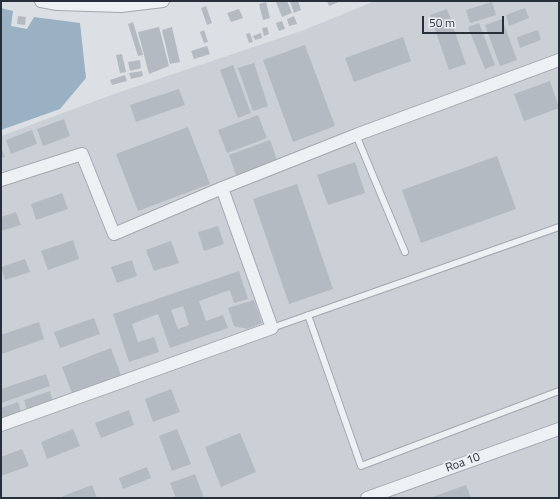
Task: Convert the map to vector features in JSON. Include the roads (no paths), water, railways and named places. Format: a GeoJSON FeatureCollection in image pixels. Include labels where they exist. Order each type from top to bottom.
{"type":"FeatureCollection","features":[{"type":"Feature","properties":{"kind":"street"},"geometry":{"type":"LineString","coordinates":[[41,1],[57,4],[121,6],[163,1]]}},
{"type":"Feature","properties":{"kind":"street"},"geometry":{"type":"LineString","coordinates":[[1,180],[82,154],[114,234],[222,188],[356,135],[559,60]]}},
{"type":"Feature","properties":{"kind":"street"},"geometry":{"type":"LineString","coordinates":[[1,425],[272,328],[222,188]]}},
{"type":"Feature","properties":{"kind":"street","name":"Roa 10"},"geometry":{"type":"LineString","coordinates":[[367,498],[559,429]]}},
{"type":"Feature","properties":{"kind":"lane"},"geometry":{"type":"LineString","coordinates":[[356,135],[405,252]]}},
{"type":"Feature","properties":{"kind":"lane"},"geometry":{"type":"LineString","coordinates":[[272,328],[559,227]]}},
{"type":"Feature","properties":{"kind":"lane"},"geometry":{"type":"LineString","coordinates":[[308,316],[361,466],[559,391]]}},
{"type":"Feature","properties":{"kind":"water"},"geometry":{"type":"Polygon","coordinates":[[[1,8],[13,11],[11,26],[27,29],[34,17],[80,23],[86,78],[60,109],[1,130],[1,8]]]}}]}
